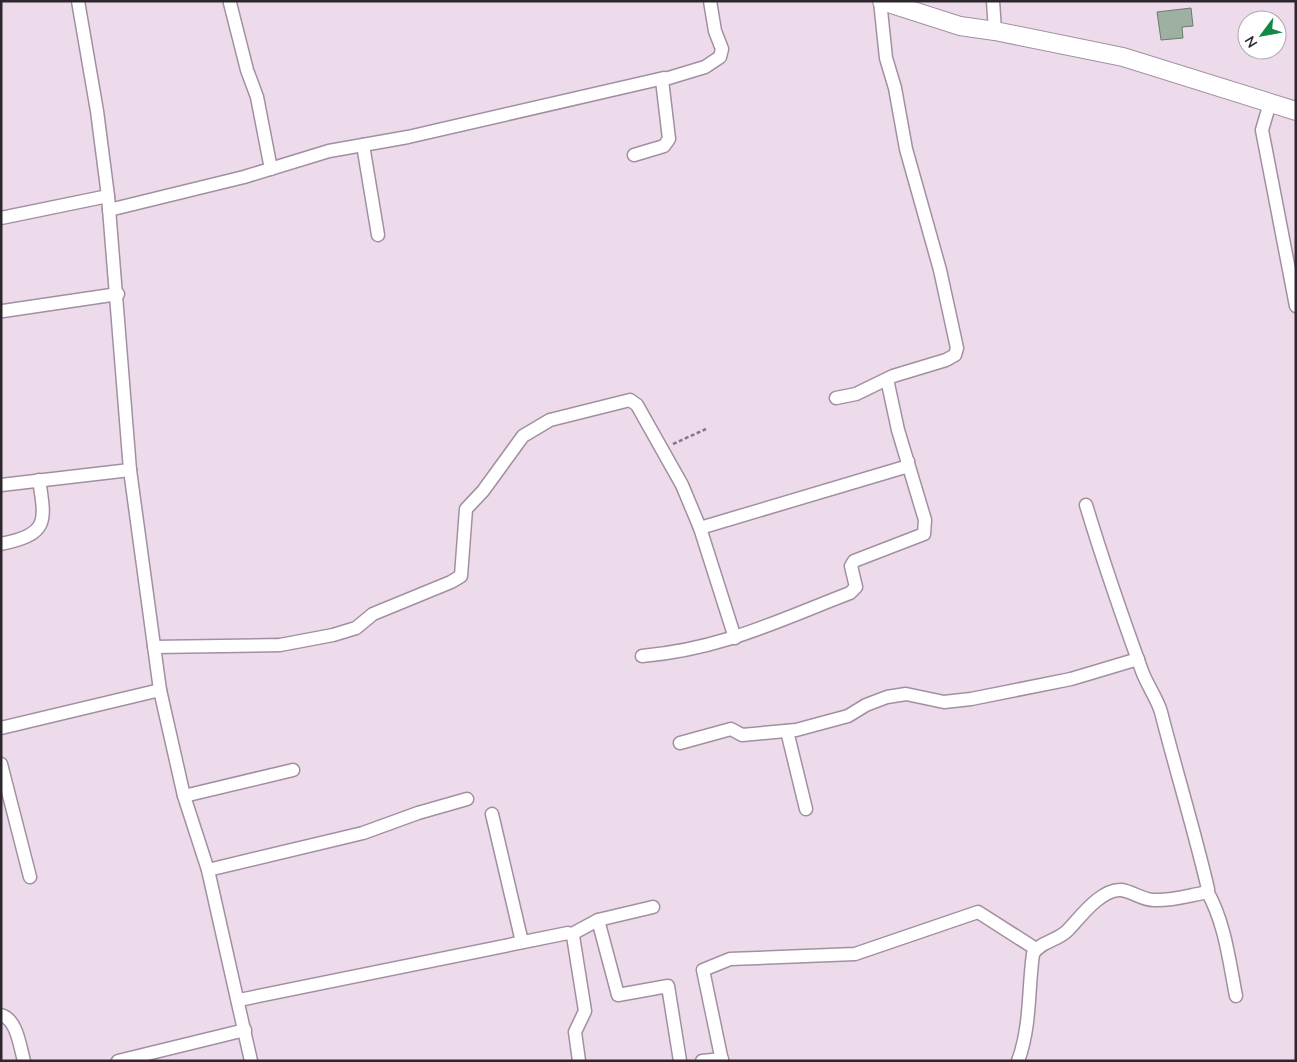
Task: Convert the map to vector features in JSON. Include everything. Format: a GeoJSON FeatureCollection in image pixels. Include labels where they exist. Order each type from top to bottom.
{"type":"FeatureCollection","features":[{"type":"Feature","properties":{"kind":"street"},"geometry":{"type":"LineString","coordinates":[[78,1],[97,111],[108,196],[118,294],[130,470],[160,690],[184,796],[208,870],[239,1000],[251,1061]]}},
{"type":"Feature","properties":{"kind":"street"},"geometry":{"type":"LineString","coordinates":[[109,210],[271,169],[329,152],[664,78],[705,67],[720,57],[722,49],[714,31],[710,1]]}},
{"type":"Feature","properties":{"kind":"street"},"geometry":{"type":"LineString","coordinates":[[836,398],[856,394],[887,379],[952,357],[957,348],[940,270],[906,149],[895,88],[886,58],[881,1],[938,21],[1123,57],[1296,111]]}},
{"type":"Feature","properties":{"kind":"street"},"geometry":{"type":"LineString","coordinates":[[993,1],[995,31]]}},
{"type":"Feature","properties":{"kind":"street"},"geometry":{"type":"LineString","coordinates":[[230,4],[247,70],[257,97],[271,169]]}},
{"type":"Feature","properties":{"kind":"street"},"geometry":{"type":"LineString","coordinates":[[634,155],[664,146],[669,139],[661,83],[664,78]]}},
{"type":"Feature","properties":{"kind":"street"},"geometry":{"type":"LineString","coordinates":[[1270,103],[1262,130],[1296,306]]}},
{"type":"Feature","properties":{"kind":"street"},"geometry":{"type":"LineString","coordinates":[[364,145],[378,235]]}},
{"type":"Feature","properties":{"kind":"street"},"geometry":{"type":"LineString","coordinates":[[1,218],[108,196]]}},
{"type":"Feature","properties":{"kind":"street"},"geometry":{"type":"LineString","coordinates":[[3,310],[118,294]]}},
{"type":"Feature","properties":{"kind":"street"},"geometry":{"type":"LineString","coordinates":[[642,656],[690,650],[735,638],[850,593],[856,587],[851,566],[854,561],[924,534],[925,520],[908,465],[887,379]]}},
{"type":"Feature","properties":{"kind":"street"},"geometry":{"type":"LineString","coordinates":[[154,647],[280,645],[333,635],[356,628],[372,614],[458,579],[461,576],[464,527],[469,504],[483,491],[523,436],[550,420],[630,400],[637,406],[682,485],[700,528],[735,638]]}},
{"type":"Feature","properties":{"kind":"street"},"geometry":{"type":"LineString","coordinates":[[700,528],[908,465]]}},
{"type":"Feature","properties":{"kind":"street"},"geometry":{"type":"LineString","coordinates":[[1,485],[130,470]]}},
{"type":"Feature","properties":{"kind":"street"},"geometry":{"type":"LineString","coordinates":[[1,544],[30,536],[40,524],[44,510],[39,480]]}},
{"type":"Feature","properties":{"kind":"street"},"geometry":{"type":"LineString","coordinates":[[1086,504],[1104,566],[1149,690],[1160,711],[1180,778],[1208,891],[1217,908],[1222,926],[1236,996]]}},
{"type":"Feature","properties":{"kind":"street"},"geometry":{"type":"LineString","coordinates":[[680,743],[731,729],[742,735],[787,731],[840,720],[879,699],[896,695],[906,694],[944,702],[971,699],[1071,679],[1138,659]]}},
{"type":"Feature","properties":{"kind":"street"},"geometry":{"type":"LineString","coordinates":[[1,728],[160,690]]}},
{"type":"Feature","properties":{"kind":"street"},"geometry":{"type":"LineString","coordinates":[[787,731],[806,809]]}},
{"type":"Feature","properties":{"kind":"street"},"geometry":{"type":"LineString","coordinates":[[1,764],[30,877]]}},
{"type":"Feature","properties":{"kind":"street"},"geometry":{"type":"LineString","coordinates":[[184,796],[293,770]]}},
{"type":"Feature","properties":{"kind":"street"},"geometry":{"type":"LineString","coordinates":[[208,870],[363,833],[418,813],[467,799]]}},
{"type":"Feature","properties":{"kind":"street"},"geometry":{"type":"LineString","coordinates":[[492,814],[522,942]]}},
{"type":"Feature","properties":{"kind":"street"},"geometry":{"type":"LineString","coordinates":[[1021,1057],[1031,993],[1033,954],[1036,949],[1059,937],[1068,930],[1082,912],[1111,892],[1122,890],[1152,900],[1162,900],[1208,891]]}},
{"type":"Feature","properties":{"kind":"street"},"geometry":{"type":"LineString","coordinates":[[239,1000],[522,942],[572,934],[598,920],[654,907]]}},
{"type":"Feature","properties":{"kind":"street"},"geometry":{"type":"LineString","coordinates":[[702,1061],[722,1060],[703,970],[730,959],[855,954],[978,912],[1036,949]]}},
{"type":"Feature","properties":{"kind":"street"},"geometry":{"type":"LineString","coordinates":[[598,920],[618,995],[668,986],[680,1061]]}},
{"type":"Feature","properties":{"kind":"street"},"geometry":{"type":"LineString","coordinates":[[572,934],[585,1012],[575,1032],[579,1061]]}},
{"type":"Feature","properties":{"kind":"street"},"geometry":{"type":"LineString","coordinates":[[1,1015],[10,1019],[24,1061]]}},
{"type":"Feature","properties":{"kind":"street"},"geometry":{"type":"LineString","coordinates":[[118,1061],[245,1030]]}},
{"type":"Feature","properties":{"kind":"path"},"geometry":{"type":"LineString","coordinates":[[662,448],[706,429]]}},
{"type":"Feature","properties":{"kind":"building"},"geometry":{"type":"Polygon","coordinates":[[[1191,8],[1193,26],[1182,27],[1183,38],[1161,40],[1157,12],[1191,8]]]}}]}
